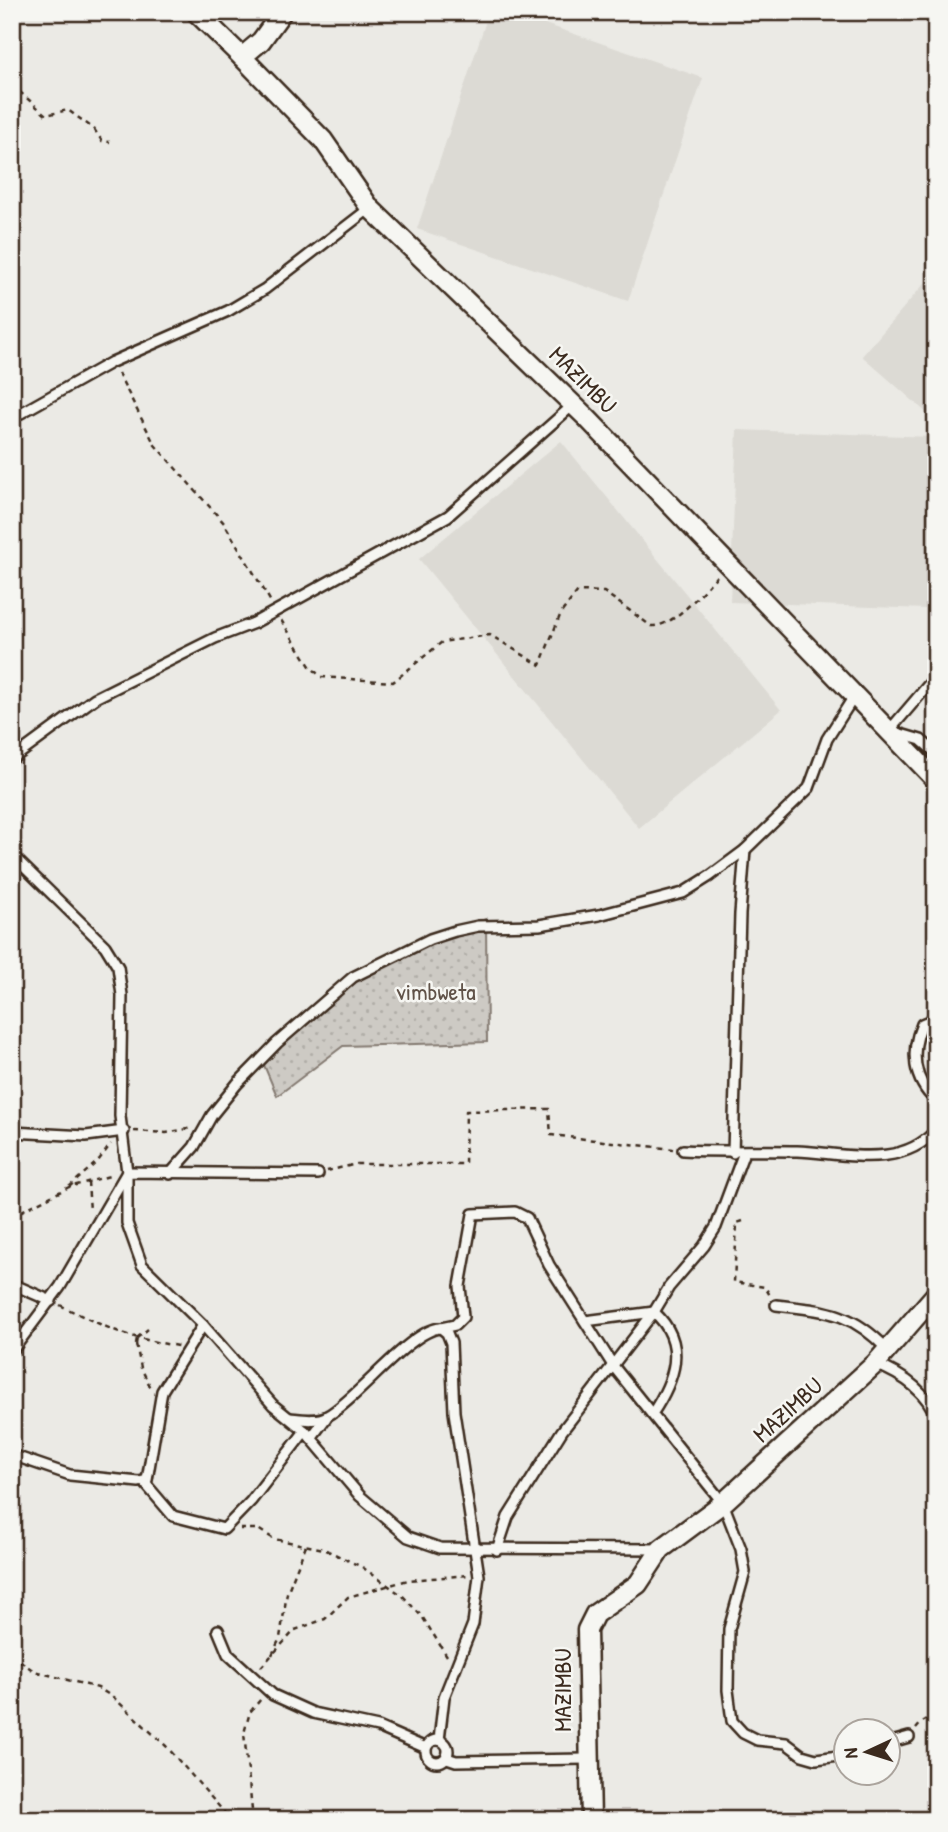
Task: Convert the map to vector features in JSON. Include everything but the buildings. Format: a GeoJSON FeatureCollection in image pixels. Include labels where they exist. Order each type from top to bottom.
{"type":"FeatureCollection","features":[{"type":"Feature","properties":{"kind":"street","name":"MAZIMBU"},"geometry":{"type":"LineString","coordinates":[[196,12],[323,140],[369,208],[573,405],[727,567],[823,663],[853,698],[936,780]]}},
{"type":"Feature","properties":{"kind":"street"},"geometry":{"type":"LineString","coordinates":[[242,57],[270,33],[282,12]]}},
{"type":"Feature","properties":{"kind":"street","name":"MAZIMBU"},"geometry":{"type":"LineString","coordinates":[[591,1820],[587,1759],[587,1630],[595,1614],[638,1584],[661,1549],[723,1503],[874,1364],[936,1294]]}},
{"type":"Feature","properties":{"kind":"lane"},"geometry":{"type":"LineString","coordinates":[[12,418],[112,362],[228,311],[265,289],[369,208]]}},
{"type":"Feature","properties":{"kind":"lane"},"geometry":{"type":"LineString","coordinates":[[12,759],[95,698],[276,610],[383,554],[448,516],[573,405]]}},
{"type":"Feature","properties":{"kind":"lane"},"geometry":{"type":"LineString","coordinates":[[936,676],[889,731],[921,740],[936,753]]}},
{"type":"Feature","properties":{"kind":"lane"},"geometry":{"type":"LineString","coordinates":[[170,1174],[194,1147],[208,1121],[276,1043],[353,977],[430,939],[455,930],[563,921],[683,893],[745,850],[809,788],[827,739],[853,698]]}},
{"type":"Feature","properties":{"kind":"lane"},"geometry":{"type":"LineString","coordinates":[[733,1153],[740,914],[745,850]]}},
{"type":"Feature","properties":{"kind":"lane"},"geometry":{"type":"LineString","coordinates":[[12,855],[105,946],[118,967],[122,995],[120,1116],[124,1131],[127,1172],[127,1223],[142,1265],[203,1325],[273,1405],[308,1434],[360,1496],[408,1537],[433,1548],[661,1549]]}},
{"type":"Feature","properties":{"kind":"lane"},"geometry":{"type":"LineString","coordinates":[[936,1018],[922,1024],[915,1040],[915,1062],[923,1089],[936,1101]]}},
{"type":"Feature","properties":{"kind":"lane"},"geometry":{"type":"LineString","coordinates":[[683,1150],[733,1153],[797,1151],[852,1158],[880,1156],[923,1144],[936,1130]]}},
{"type":"Feature","properties":{"kind":"lane"},"geometry":{"type":"LineString","coordinates":[[12,1132],[86,1136],[124,1131]]}},
{"type":"Feature","properties":{"kind":"lane"},"geometry":{"type":"LineString","coordinates":[[497,1550],[508,1517],[562,1432],[614,1367],[654,1312],[668,1287],[704,1246],[716,1227],[744,1153]]}},
{"type":"Feature","properties":{"kind":"lane"},"geometry":{"type":"LineString","coordinates":[[127,1172],[318,1174]]}},
{"type":"Feature","properties":{"kind":"lane"},"geometry":{"type":"LineString","coordinates":[[12,1351],[51,1301],[127,1172]]}},
{"type":"Feature","properties":{"kind":"lane"},"geometry":{"type":"LineString","coordinates":[[12,1455],[70,1475],[144,1482],[173,1516],[224,1529],[308,1434],[384,1369],[421,1333],[455,1325],[463,1317],[460,1286],[473,1214],[515,1212],[527,1218],[549,1265],[614,1367],[723,1503],[741,1549],[745,1572],[729,1629],[728,1690],[732,1721],[750,1737],[786,1743],[802,1755],[817,1759],[832,1757]]}},
{"type":"Feature","properties":{"kind":"lane"},"geometry":{"type":"LineString","coordinates":[[12,1284],[51,1301]]}},
{"type":"Feature","properties":{"kind":"lane"},"geometry":{"type":"LineString","coordinates":[[776,1305],[824,1310],[850,1318],[869,1330],[887,1349]]}},
{"type":"Feature","properties":{"kind":"lane"},"geometry":{"type":"LineString","coordinates":[[585,1321],[654,1312]]}},
{"type":"Feature","properties":{"kind":"lane"},"geometry":{"type":"LineString","coordinates":[[652,1414],[670,1387],[675,1366],[670,1333],[654,1312]]}},
{"type":"Feature","properties":{"kind":"lane"},"geometry":{"type":"LineString","coordinates":[[144,1482],[150,1474],[162,1391],[203,1325]]}},
{"type":"Feature","properties":{"kind":"lane"},"geometry":{"type":"LineString","coordinates":[[439,1740],[444,1697],[473,1625],[479,1576],[454,1412],[451,1343],[447,1333],[441,1328]]}},
{"type":"Feature","properties":{"kind":"lane"},"geometry":{"type":"LineString","coordinates":[[874,1364],[897,1373],[929,1398],[936,1417]]}},
{"type":"Feature","properties":{"kind":"lane"},"geometry":{"type":"LineString","coordinates":[[288,1418],[326,1418]]}},
{"type":"Feature","properties":{"kind":"lane"},"geometry":{"type":"LineString","coordinates":[[218,1630],[228,1654],[252,1673],[263,1687],[288,1703],[313,1713],[378,1727],[426,1748]]}},
{"type":"Feature","properties":{"kind":"lane"},"geometry":{"type":"LineString","coordinates":[[902,1739],[909,1737]]}},
{"type":"Feature","properties":{"kind":"lane"},"geometry":{"type":"LineString","coordinates":[[447,1758],[447,1745],[439,1740],[430,1742],[426,1754],[435,1763],[447,1758],[456,1761],[587,1759]]}},
{"type":"Feature","properties":{"kind":"path"},"geometry":{"type":"LineString","coordinates":[[12,85],[46,114],[68,110],[94,129],[102,141],[110,142]]}},
{"type":"Feature","properties":{"kind":"path"},"geometry":{"type":"LineString","coordinates":[[112,362],[156,445],[229,531],[310,666],[321,677],[388,683],[405,675],[436,645],[451,639],[490,635],[540,665],[561,613],[578,592],[604,592],[651,626],[662,625],[727,567]]}},
{"type":"Feature","properties":{"kind":"path"},"geometry":{"type":"LineString","coordinates":[[318,1174],[357,1164],[465,1164],[466,1111],[549,1109],[551,1135],[683,1150]]}},
{"type":"Feature","properties":{"kind":"path"},"geometry":{"type":"LineString","coordinates":[[69,1187],[82,1177],[124,1131],[184,1132],[208,1121]]}},
{"type":"Feature","properties":{"kind":"path"},"geometry":{"type":"LineString","coordinates":[[12,1216],[69,1187],[127,1172]]}},
{"type":"Feature","properties":{"kind":"path"},"geometry":{"type":"LineString","coordinates":[[87,1237],[92,1226],[88,1181]]}},
{"type":"Feature","properties":{"kind":"path"},"geometry":{"type":"LineString","coordinates":[[743,1221],[737,1223],[734,1282],[765,1287],[776,1305]]}},
{"type":"Feature","properties":{"kind":"path"},"geometry":{"type":"LineString","coordinates":[[51,1301],[115,1333],[146,1342],[188,1347]]}},
{"type":"Feature","properties":{"kind":"path"},"geometry":{"type":"LineString","coordinates":[[149,1329],[138,1338],[136,1344],[141,1368],[160,1402]]}},
{"type":"Feature","properties":{"kind":"path"},"geometry":{"type":"LineString","coordinates":[[224,1529],[258,1529],[274,1539],[324,1549],[389,1585],[423,1618],[456,1667]]}},
{"type":"Feature","properties":{"kind":"path"},"geometry":{"type":"LineString","coordinates":[[253,1820],[244,1733],[250,1712],[263,1687],[269,1661],[280,1638],[287,1593],[306,1545]]}},
{"type":"Feature","properties":{"kind":"path"},"geometry":{"type":"LineString","coordinates":[[252,1673],[269,1661],[295,1630],[325,1619],[348,1597],[389,1585],[448,1575],[479,1576]]}},
{"type":"Feature","properties":{"kind":"path"},"geometry":{"type":"LineString","coordinates":[[12,1655],[34,1671],[98,1688],[113,1697],[166,1746],[231,1820]]}},
{"type":"Feature","properties":{"kind":"path"},"geometry":{"type":"LineString","coordinates":[[909,1737],[922,1721],[936,1715]]}},
{"type":"Feature","properties":{"kind":"shaded area"},"geometry":{"type":"Polygon","coordinates":[[[489,12],[510,12],[703,78],[628,301],[417,229],[489,12]]]}},
{"type":"Feature","properties":{"kind":"shaded area"},"geometry":{"type":"Polygon","coordinates":[[[936,270],[936,421],[862,356],[936,270]]]}},
{"type":"Feature","properties":{"kind":"shaded area"},"geometry":{"type":"Polygon","coordinates":[[[737,430],[933,437],[927,609],[730,602],[737,430]]]}},
{"type":"Feature","properties":{"kind":"shaded area"},"geometry":{"type":"Polygon","coordinates":[[[561,441],[781,710],[639,828],[419,559],[561,441]]]}},
{"type":"Feature","properties":{"kind":"green space","name":"vimbweta"},"geometry":{"type":"Polygon","coordinates":[[[486,919],[487,1042],[343,1046],[277,1096],[261,1058],[359,974],[422,942],[486,919]]]}}]}
